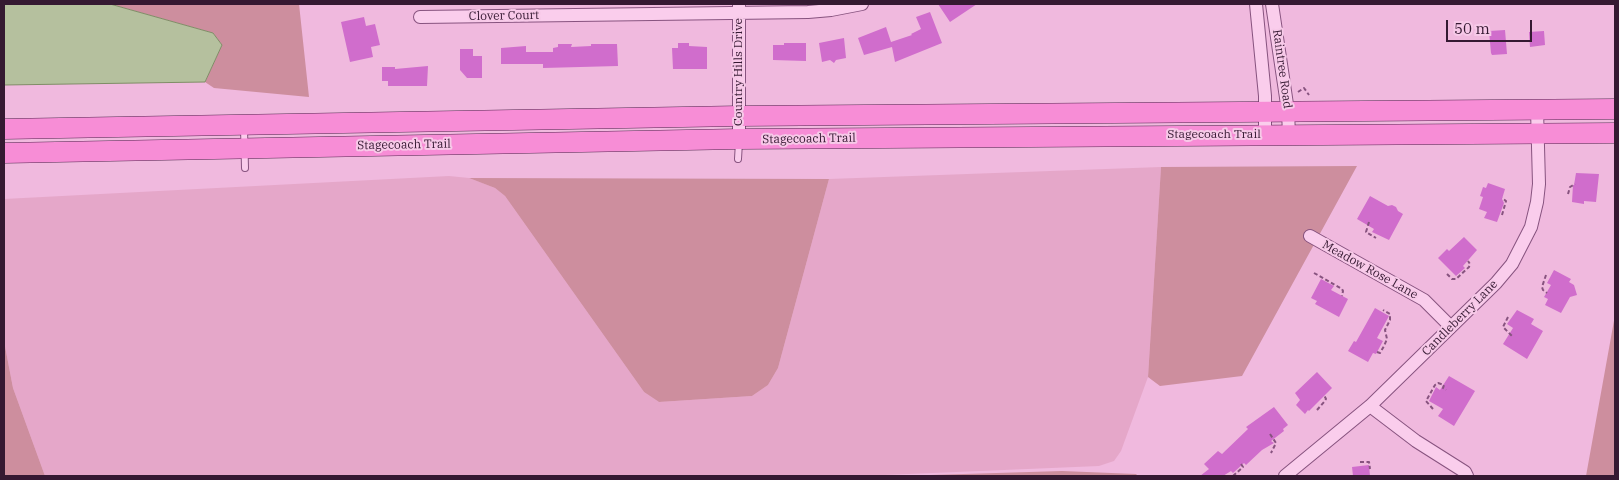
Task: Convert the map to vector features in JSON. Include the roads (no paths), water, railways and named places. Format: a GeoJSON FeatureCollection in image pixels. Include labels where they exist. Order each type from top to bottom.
{"type":"FeatureCollection","features":[{"type":"Feature","properties":{"kind":"main road","name":"Stagecoach Trail"},"geometry":{"type":"LineString","coordinates":[[4,129],[739,116],[1615,109]]}},
{"type":"Feature","properties":{"kind":"main road","name":"Stagecoach Trail"},"geometry":{"type":"LineString","coordinates":[[4,153],[245,158],[739,149],[1265,135],[1615,132]]}},
{"type":"Feature","properties":{"kind":"street","name":"Clover Court"},"geometry":{"type":"LineString","coordinates":[[420,17],[739,8],[808,12],[862,4]]}},
{"type":"Feature","properties":{"kind":"street","name":"Raintree Road"},"geometry":{"type":"LineString","coordinates":[[1256,4],[1265,96],[1265,135]]}},
{"type":"Feature","properties":{"kind":"street","name":"Raintree Road"},"geometry":{"type":"LineString","coordinates":[[1272,4],[1288,111],[1289,135]]}},
{"type":"Feature","properties":{"kind":"street","name":"Country Hills Drive"},"geometry":{"type":"LineString","coordinates":[[739,8],[739,149]]}},
{"type":"Feature","properties":{"kind":"street","name":"Candleberry Lane"},"geometry":{"type":"LineString","coordinates":[[1285,476],[1370,406],[1496,283],[1512,264],[1531,227],[1537,202],[1539,184],[1537,109]]}},
{"type":"Feature","properties":{"kind":"street","name":"Meadow Rose Lane"},"geometry":{"type":"LineString","coordinates":[[1310,236],[1424,300],[1451,327]]}},
{"type":"Feature","properties":{"kind":"street"},"geometry":{"type":"LineString","coordinates":[[1370,406],[1416,441],[1465,472],[1467,476]]}},
{"type":"Feature","properties":{"kind":"lane"},"geometry":{"type":"LineString","coordinates":[[244,124],[245,158]]}}]}
